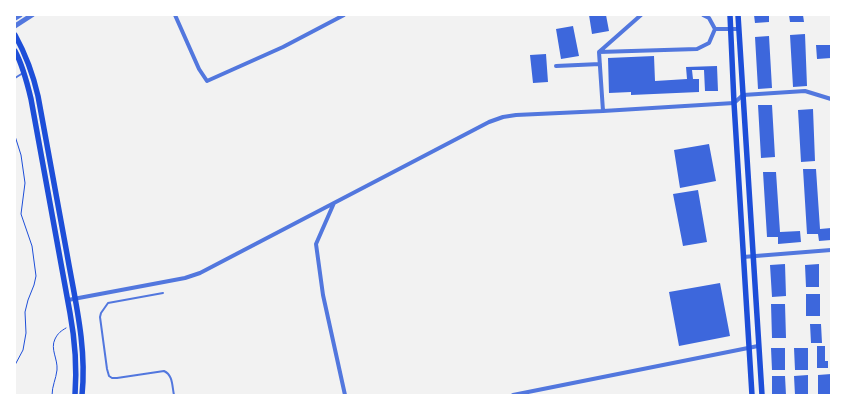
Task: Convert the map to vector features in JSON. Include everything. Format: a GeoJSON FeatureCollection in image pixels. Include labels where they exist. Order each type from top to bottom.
{"type":"FeatureCollection","features":[{"type":"Feature","properties":{"kind":"main road"},"geometry":{"type":"LineString","coordinates":[[730,15],[752,395]]}},
{"type":"Feature","properties":{"kind":"main road"},"geometry":{"type":"LineString","coordinates":[[738,15],[762,395]]}},
{"type":"Feature","properties":{"kind":"main road"},"geometry":{"type":"LineString","coordinates":[[15,35],[24,50],[38,96],[81,334],[83,353],[82,395]]}},
{"type":"Feature","properties":{"kind":"main road"},"geometry":{"type":"LineString","coordinates":[[15,51],[24,73],[31,99],[68,300],[75,353],[76,371],[74,395]]}},
{"type":"Feature","properties":{"kind":"street"},"geometry":{"type":"LineString","coordinates":[[15,18],[20,15]]}},
{"type":"Feature","properties":{"kind":"street"},"geometry":{"type":"LineString","coordinates":[[15,26],[32,15]]}},
{"type":"Feature","properties":{"kind":"street"},"geometry":{"type":"LineString","coordinates":[[175,15],[199,69],[207,81],[282,47],[344,15]]}},
{"type":"Feature","properties":{"kind":"street"},"geometry":{"type":"LineString","coordinates":[[599,52],[641,15]]}},
{"type":"Feature","properties":{"kind":"street"},"geometry":{"type":"LineString","coordinates":[[703,15],[709,18],[715,29]]}},
{"type":"Feature","properties":{"kind":"street"},"geometry":{"type":"LineString","coordinates":[[599,52],[697,48],[709,43],[715,29]]}},
{"type":"Feature","properties":{"kind":"street"},"geometry":{"type":"LineString","coordinates":[[715,29],[739,29]]}},
{"type":"Feature","properties":{"kind":"street"},"geometry":{"type":"LineString","coordinates":[[599,52],[603,111]]}},
{"type":"Feature","properties":{"kind":"street"},"geometry":{"type":"LineString","coordinates":[[556,66],[600,64]]}},
{"type":"Feature","properties":{"kind":"street"},"geometry":{"type":"LineString","coordinates":[[68,300],[185,278],[200,273],[498,118],[516,115],[734,103],[743,95],[806,91],[831,99]]}},
{"type":"Feature","properties":{"kind":"street"},"geometry":{"type":"LineString","coordinates":[[334,203],[316,244],[323,295],[345,395]]}},
{"type":"Feature","properties":{"kind":"street"},"geometry":{"type":"LineString","coordinates":[[744,257],[831,250]]}},
{"type":"Feature","properties":{"kind":"street"},"geometry":{"type":"LineString","coordinates":[[513,395],[758,346]]}},
{"type":"Feature","properties":{"kind":"lane"},"geometry":{"type":"LineString","coordinates":[[15,78],[24,73]]}},
{"type":"Feature","properties":{"kind":"lane"},"geometry":{"type":"LineString","coordinates":[[163,293],[108,303],[100,317],[109,376],[112,378],[117,378],[164,371],[169,373],[174,395]]}},
{"type":"Feature","properties":{"kind":"path"},"geometry":{"type":"LineString","coordinates":[[15,136],[21,155],[25,183],[21,214],[32,246],[36,276],[25,312],[26,333],[23,350],[15,366]]}},
{"type":"Feature","properties":{"kind":"path"},"geometry":{"type":"LineString","coordinates":[[52,395],[52,388],[57,370],[53,343],[61,330],[72,326]]}},
{"type":"Feature","properties":{"kind":"building"},"geometry":{"type":"Polygon","coordinates":[[[589,15],[606,15],[609,31],[592,34],[589,15]]]}},
{"type":"Feature","properties":{"kind":"building"},"geometry":{"type":"Polygon","coordinates":[[[754,15],[769,15],[769,22],[755,23],[754,15]]]}},
{"type":"Feature","properties":{"kind":"building"},"geometry":{"type":"Polygon","coordinates":[[[789,15],[803,15],[804,22],[790,22],[789,15]]]}},
{"type":"Feature","properties":{"kind":"building"},"geometry":{"type":"Polygon","coordinates":[[[573,26],[579,56],[561,59],[556,29],[573,26]]]}},
{"type":"Feature","properties":{"kind":"building"},"geometry":{"type":"Polygon","coordinates":[[[805,34],[807,86],[793,87],[790,35],[805,34]]]}},
{"type":"Feature","properties":{"kind":"building"},"geometry":{"type":"Polygon","coordinates":[[[769,36],[772,88],[758,89],[755,37],[769,36]]]}},
{"type":"Feature","properties":{"kind":"building"},"geometry":{"type":"Polygon","coordinates":[[[816,45],[831,45],[831,58],[817,59],[816,45]]]}},
{"type":"Feature","properties":{"kind":"building"},"geometry":{"type":"Polygon","coordinates":[[[546,54],[548,82],[533,83],[530,55],[546,54]]]}},
{"type":"Feature","properties":{"kind":"building"},"geometry":{"type":"Polygon","coordinates":[[[654,56],[655,81],[687,79],[686,67],[717,66],[718,91],[705,91],[704,70],[692,70],[693,79],[699,79],[699,92],[631,95],[631,92],[609,93],[608,58],[654,56]]]}},
{"type":"Feature","properties":{"kind":"building"},"geometry":{"type":"Polygon","coordinates":[[[758,105],[772,105],[775,157],[761,158],[758,105]]]}},
{"type":"Feature","properties":{"kind":"building"},"geometry":{"type":"Polygon","coordinates":[[[813,109],[815,161],[801,162],[798,110],[813,109]]]}},
{"type":"Feature","properties":{"kind":"building"},"geometry":{"type":"Polygon","coordinates":[[[709,144],[716,181],[680,188],[674,150],[709,144]]]}},
{"type":"Feature","properties":{"kind":"building"},"geometry":{"type":"Polygon","coordinates":[[[803,169],[816,169],[820,229],[831,228],[831,240],[819,241],[818,234],[807,234],[803,169]]]}},
{"type":"Feature","properties":{"kind":"building"},"geometry":{"type":"Polygon","coordinates":[[[763,172],[776,172],[780,232],[800,231],[801,242],[778,244],[778,237],[767,237],[763,172]]]}},
{"type":"Feature","properties":{"kind":"building"},"geometry":{"type":"Polygon","coordinates":[[[698,190],[707,242],[683,246],[673,194],[698,190]]]}},
{"type":"Feature","properties":{"kind":"building"},"geometry":{"type":"Polygon","coordinates":[[[785,264],[786,296],[772,297],[770,265],[785,264]]]}},
{"type":"Feature","properties":{"kind":"building"},"geometry":{"type":"Polygon","coordinates":[[[819,264],[819,287],[806,287],[805,265],[819,264]]]}},
{"type":"Feature","properties":{"kind":"building"},"geometry":{"type":"Polygon","coordinates":[[[720,283],[730,336],[679,346],[669,292],[720,283]]]}},
{"type":"Feature","properties":{"kind":"building"},"geometry":{"type":"Polygon","coordinates":[[[806,294],[820,294],[820,316],[806,316],[806,294]]]}},
{"type":"Feature","properties":{"kind":"building"},"geometry":{"type":"Polygon","coordinates":[[[771,304],[785,304],[786,338],[772,338],[771,304]]]}},
{"type":"Feature","properties":{"kind":"building"},"geometry":{"type":"Polygon","coordinates":[[[810,324],[821,324],[822,343],[811,343],[810,324]]]}},
{"type":"Feature","properties":{"kind":"building"},"geometry":{"type":"Polygon","coordinates":[[[817,346],[825,346],[825,361],[828,361],[828,368],[817,368],[817,346]]]}},
{"type":"Feature","properties":{"kind":"building"},"geometry":{"type":"Polygon","coordinates":[[[771,348],[785,348],[785,370],[772,370],[771,348]]]}},
{"type":"Feature","properties":{"kind":"building"},"geometry":{"type":"Polygon","coordinates":[[[794,348],[808,348],[808,370],[795,370],[794,348]]]}},
{"type":"Feature","properties":{"kind":"building"},"geometry":{"type":"Polygon","coordinates":[[[831,374],[831,395],[818,395],[818,375],[831,374]]]}},
{"type":"Feature","properties":{"kind":"building"},"geometry":{"type":"Polygon","coordinates":[[[808,375],[808,395],[795,395],[794,376],[808,375]]]}},
{"type":"Feature","properties":{"kind":"building"},"geometry":{"type":"Polygon","coordinates":[[[772,376],[785,376],[786,395],[772,395],[772,376]]]}}]}
